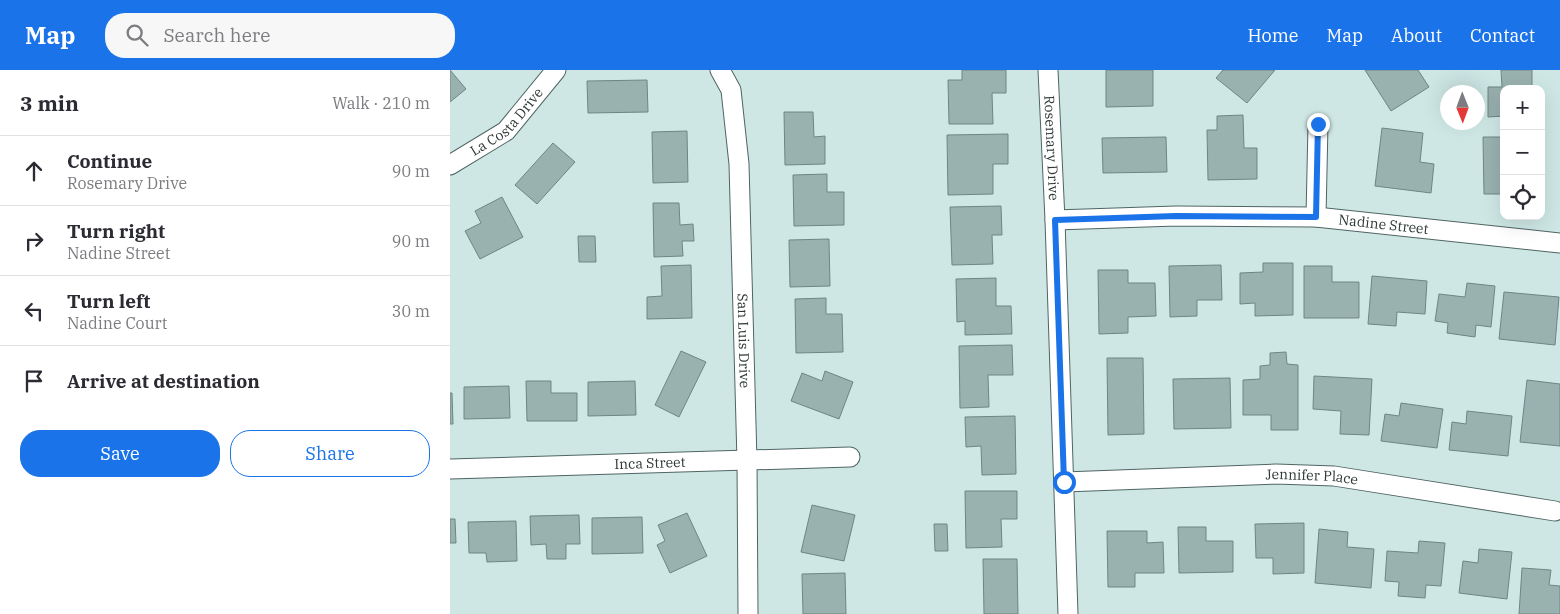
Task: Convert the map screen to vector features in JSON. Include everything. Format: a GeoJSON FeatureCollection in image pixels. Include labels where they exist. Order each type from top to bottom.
{"type":"FeatureCollection","features":[{"type":"Feature","properties":{"kind":"street","name":"La Costa Drive"},"geometry":{"type":"LineString","coordinates":[[450,165],[506,131],[556,70]]}},
{"type":"Feature","properties":{"kind":"street","name":"San Luis Drive"},"geometry":{"type":"LineString","coordinates":[[720,70],[732,90],[739,164],[747,461],[748,614]]}},
{"type":"Feature","properties":{"kind":"street","name":"Rosemary Drive"},"geometry":{"type":"LineString","coordinates":[[1048,70],[1068,614]]}},
{"type":"Feature","properties":{"kind":"street"},"geometry":{"type":"LineString","coordinates":[[1316,217],[1318,124]]}},
{"type":"Feature","properties":{"kind":"street","name":"Nadine Street"},"geometry":{"type":"LineString","coordinates":[[1055,220],[1176,216],[1316,217],[1560,244]]}},
{"type":"Feature","properties":{"kind":"street","name":"Inca Street"},"geometry":{"type":"LineString","coordinates":[[450,468],[850,457]]}},
{"type":"Feature","properties":{"kind":"street","name":"Jennifer Place"},"geometry":{"type":"LineString","coordinates":[[1064,482],[1276,474],[1334,476],[1555,511]]}},
{"type":"Feature","properties":{"kind":"building"},"geometry":{"type":"Polygon","coordinates":[[[450,70],[466,89],[450,102],[450,70]]]}},
{"type":"Feature","properties":{"kind":"building"},"geometry":{"type":"Polygon","coordinates":[[[962,70],[1006,70],[1006,93],[992,93],[993,124],[949,124],[948,80],[962,80],[962,70]]]}},
{"type":"Feature","properties":{"kind":"building"},"geometry":{"type":"Polygon","coordinates":[[[1106,70],[1153,70],[1153,106],[1106,107],[1106,70]]]}},
{"type":"Feature","properties":{"kind":"building"},"geometry":{"type":"Polygon","coordinates":[[[1223,70],[1275,70],[1247,103],[1216,78],[1223,70]]]}},
{"type":"Feature","properties":{"kind":"building"},"geometry":{"type":"Polygon","coordinates":[[[1365,70],[1418,70],[1429,87],[1391,111],[1365,70]]]}},
{"type":"Feature","properties":{"kind":"building"},"geometry":{"type":"Polygon","coordinates":[[[1501,70],[1532,70],[1532,85],[1502,85],[1501,70]]]}},
{"type":"Feature","properties":{"kind":"building"},"geometry":{"type":"Polygon","coordinates":[[[647,80],[648,112],[588,113],[587,81],[647,80]]]}},
{"type":"Feature","properties":{"kind":"building"},"geometry":{"type":"Polygon","coordinates":[[[1488,87],[1500,87],[1500,116],[1488,117],[1488,87]]]}},
{"type":"Feature","properties":{"kind":"building"},"geometry":{"type":"Polygon","coordinates":[[[784,112],[813,112],[814,137],[825,136],[825,164],[785,165],[784,112]]]}},
{"type":"Feature","properties":{"kind":"building"},"geometry":{"type":"Polygon","coordinates":[[[1243,115],[1244,148],[1257,148],[1257,179],[1208,180],[1207,130],[1217,130],[1217,116],[1243,115]]]}},
{"type":"Feature","properties":{"kind":"building"},"geometry":{"type":"Polygon","coordinates":[[[1382,128],[1423,133],[1420,162],[1434,164],[1431,193],[1375,186],[1382,128]]]}},
{"type":"Feature","properties":{"kind":"building"},"geometry":{"type":"Polygon","coordinates":[[[687,131],[688,182],[653,183],[652,132],[687,131]]]}},
{"type":"Feature","properties":{"kind":"building"},"geometry":{"type":"Polygon","coordinates":[[[1008,134],[1008,164],[993,164],[993,194],[948,195],[947,135],[1008,134]]]}},
{"type":"Feature","properties":{"kind":"building"},"geometry":{"type":"Polygon","coordinates":[[[1166,137],[1167,172],[1103,173],[1102,138],[1166,137]]]}},
{"type":"Feature","properties":{"kind":"building"},"geometry":{"type":"Polygon","coordinates":[[[1483,137],[1500,137],[1500,194],[1484,194],[1483,137]]]}},
{"type":"Feature","properties":{"kind":"building"},"geometry":{"type":"Polygon","coordinates":[[[553,143],[575,162],[537,204],[515,185],[553,143]]]}},
{"type":"Feature","properties":{"kind":"building"},"geometry":{"type":"Polygon","coordinates":[[[827,174],[827,192],[844,192],[844,225],[794,226],[793,175],[827,174]]]}},
{"type":"Feature","properties":{"kind":"building"},"geometry":{"type":"Polygon","coordinates":[[[502,197],[523,237],[480,259],[465,231],[481,223],[475,211],[502,197]]]}},
{"type":"Feature","properties":{"kind":"building"},"geometry":{"type":"Polygon","coordinates":[[[653,203],[679,203],[680,225],[693,224],[694,241],[682,241],[683,256],[654,257],[653,203]]]}},
{"type":"Feature","properties":{"kind":"building"},"geometry":{"type":"Polygon","coordinates":[[[1001,206],[1002,235],[992,235],[993,264],[952,265],[950,207],[1001,206]]]}},
{"type":"Feature","properties":{"kind":"building"},"geometry":{"type":"Polygon","coordinates":[[[578,236],[595,236],[596,262],[579,262],[578,236]]]}},
{"type":"Feature","properties":{"kind":"building"},"geometry":{"type":"Polygon","coordinates":[[[829,239],[830,286],[790,287],[789,240],[829,239]]]}},
{"type":"Feature","properties":{"kind":"building"},"geometry":{"type":"Polygon","coordinates":[[[1263,263],[1293,263],[1293,315],[1255,316],[1255,303],[1240,304],[1240,273],[1263,272],[1263,263]]]}},
{"type":"Feature","properties":{"kind":"building"},"geometry":{"type":"Polygon","coordinates":[[[691,265],[692,318],[647,319],[647,297],[662,296],[661,266],[691,265]]]}},
{"type":"Feature","properties":{"kind":"building"},"geometry":{"type":"Polygon","coordinates":[[[1221,265],[1222,300],[1197,300],[1197,316],[1170,317],[1169,266],[1221,265]]]}},
{"type":"Feature","properties":{"kind":"building"},"geometry":{"type":"Polygon","coordinates":[[[1304,266],[1332,266],[1332,282],[1359,282],[1359,318],[1304,318],[1304,266]]]}},
{"type":"Feature","properties":{"kind":"building"},"geometry":{"type":"Polygon","coordinates":[[[1098,270],[1128,270],[1128,283],[1155,283],[1156,316],[1128,317],[1128,333],[1099,334],[1098,270]]]}},
{"type":"Feature","properties":{"kind":"building"},"geometry":{"type":"Polygon","coordinates":[[[1372,276],[1427,281],[1425,314],[1397,312],[1396,326],[1368,324],[1372,276]]]}},
{"type":"Feature","properties":{"kind":"building"},"geometry":{"type":"Polygon","coordinates":[[[996,278],[996,306],[1011,306],[1012,334],[965,335],[965,321],[957,322],[956,279],[996,278]]]}},
{"type":"Feature","properties":{"kind":"building"},"geometry":{"type":"Polygon","coordinates":[[[1467,283],[1495,286],[1491,327],[1476,325],[1475,337],[1447,333],[1448,323],[1435,321],[1439,294],[1465,297],[1467,283]]]}},
{"type":"Feature","properties":{"kind":"building"},"geometry":{"type":"Polygon","coordinates":[[[1504,292],[1559,297],[1555,345],[1499,339],[1504,292]]]}},
{"type":"Feature","properties":{"kind":"building"},"geometry":{"type":"Polygon","coordinates":[[[826,298],[826,314],[842,314],[843,352],[796,353],[795,299],[826,298]]]}},
{"type":"Feature","properties":{"kind":"building"},"geometry":{"type":"Polygon","coordinates":[[[1012,345],[1013,375],[988,375],[989,407],[960,408],[959,346],[1012,345]]]}},
{"type":"Feature","properties":{"kind":"building"},"geometry":{"type":"Polygon","coordinates":[[[681,351],[706,362],[679,417],[655,405],[681,351]]]}},
{"type":"Feature","properties":{"kind":"building"},"geometry":{"type":"Polygon","coordinates":[[[1286,352],[1287,364],[1298,365],[1298,430],[1271,430],[1271,415],[1243,415],[1243,380],[1260,379],[1260,366],[1270,365],[1270,353],[1286,352]]]}},
{"type":"Feature","properties":{"kind":"building"},"geometry":{"type":"Polygon","coordinates":[[[1107,358],[1143,358],[1144,434],[1108,435],[1107,358]]]}},
{"type":"Feature","properties":{"kind":"building"},"geometry":{"type":"Polygon","coordinates":[[[825,371],[853,382],[839,419],[791,401],[802,373],[822,381],[825,371]]]}},
{"type":"Feature","properties":{"kind":"building"},"geometry":{"type":"Polygon","coordinates":[[[1314,376],[1372,379],[1369,435],[1340,434],[1341,411],[1313,409],[1314,376]]]}},
{"type":"Feature","properties":{"kind":"building"},"geometry":{"type":"Polygon","coordinates":[[[1230,378],[1231,428],[1174,429],[1173,379],[1230,378]]]}},
{"type":"Feature","properties":{"kind":"building"},"geometry":{"type":"Polygon","coordinates":[[[1527,380],[1560,384],[1560,446],[1520,442],[1527,380]]]}},
{"type":"Feature","properties":{"kind":"building"},"geometry":{"type":"Polygon","coordinates":[[[526,381],[551,381],[551,393],[577,393],[577,421],[527,421],[526,381]]]}},
{"type":"Feature","properties":{"kind":"building"},"geometry":{"type":"Polygon","coordinates":[[[635,381],[636,415],[588,416],[588,382],[635,381]]]}},
{"type":"Feature","properties":{"kind":"building"},"geometry":{"type":"Polygon","coordinates":[[[509,386],[510,418],[464,419],[464,387],[509,386]]]}},
{"type":"Feature","properties":{"kind":"building"},"geometry":{"type":"Polygon","coordinates":[[[450,393],[452,393],[453,424],[450,424],[450,393]]]}},
{"type":"Feature","properties":{"kind":"building"},"geometry":{"type":"Polygon","coordinates":[[[1401,403],[1443,409],[1437,448],[1381,441],[1385,414],[1399,416],[1401,403]]]}},
{"type":"Feature","properties":{"kind":"building"},"geometry":{"type":"Polygon","coordinates":[[[1467,411],[1512,416],[1508,456],[1449,450],[1452,422],[1466,424],[1467,411]]]}},
{"type":"Feature","properties":{"kind":"building"},"geometry":{"type":"Polygon","coordinates":[[[1015,416],[1016,474],[982,475],[981,446],[966,447],[965,417],[1015,416]]]}},
{"type":"Feature","properties":{"kind":"building"},"geometry":{"type":"Polygon","coordinates":[[[965,491],[1017,491],[1017,519],[1001,519],[1002,547],[966,548],[965,491]]]}},
{"type":"Feature","properties":{"kind":"building"},"geometry":{"type":"Polygon","coordinates":[[[812,505],[855,515],[844,561],[801,552],[812,505]]]}},
{"type":"Feature","properties":{"kind":"building"},"geometry":{"type":"Polygon","coordinates":[[[687,513],[707,556],[670,573],[657,545],[665,541],[658,525],[687,513]]]}},
{"type":"Feature","properties":{"kind":"building"},"geometry":{"type":"Polygon","coordinates":[[[579,515],[580,544],[566,544],[566,559],[547,559],[546,544],[531,545],[530,516],[579,515]]]}},
{"type":"Feature","properties":{"kind":"building"},"geometry":{"type":"Polygon","coordinates":[[[642,517],[643,553],[592,554],[592,518],[642,517]]]}},
{"type":"Feature","properties":{"kind":"building"},"geometry":{"type":"Polygon","coordinates":[[[450,519],[455,519],[456,543],[450,543],[450,519]]]}},
{"type":"Feature","properties":{"kind":"building"},"geometry":{"type":"Polygon","coordinates":[[[516,521],[517,561],[487,562],[486,553],[469,553],[468,522],[516,521]]]}},
{"type":"Feature","properties":{"kind":"building"},"geometry":{"type":"Polygon","coordinates":[[[1304,523],[1304,573],[1273,574],[1273,558],[1256,558],[1255,524],[1304,523]]]}},
{"type":"Feature","properties":{"kind":"building"},"geometry":{"type":"Polygon","coordinates":[[[934,524],[947,524],[948,551],[935,551],[934,524]]]}},
{"type":"Feature","properties":{"kind":"building"},"geometry":{"type":"Polygon","coordinates":[[[1178,527],[1206,527],[1206,541],[1233,541],[1233,572],[1179,573],[1178,527]]]}},
{"type":"Feature","properties":{"kind":"building"},"geometry":{"type":"Polygon","coordinates":[[[1319,529],[1348,532],[1347,547],[1374,549],[1371,588],[1315,583],[1319,529]]]}},
{"type":"Feature","properties":{"kind":"building"},"geometry":{"type":"Polygon","coordinates":[[[1107,531],[1147,531],[1147,543],[1163,542],[1164,573],[1135,573],[1135,587],[1108,587],[1107,531]]]}},
{"type":"Feature","properties":{"kind":"building"},"geometry":{"type":"Polygon","coordinates":[[[1419,541],[1445,543],[1441,586],[1426,585],[1425,598],[1398,596],[1399,582],[1385,581],[1387,551],[1418,553],[1419,541]]]}},
{"type":"Feature","properties":{"kind":"building"},"geometry":{"type":"Polygon","coordinates":[[[1479,549],[1512,552],[1507,599],[1459,593],[1463,561],[1478,563],[1479,549]]]}},
{"type":"Feature","properties":{"kind":"building"},"geometry":{"type":"Polygon","coordinates":[[[983,559],[1017,559],[1018,614],[984,614],[983,559]]]}},
{"type":"Feature","properties":{"kind":"building"},"geometry":{"type":"Polygon","coordinates":[[[1522,568],[1551,570],[1549,585],[1560,586],[1560,614],[1519,614],[1522,568]]]}},
{"type":"Feature","properties":{"kind":"building"},"geometry":{"type":"Polygon","coordinates":[[[845,573],[846,614],[803,614],[802,574],[845,573]]]}},
{"type":"Feature","properties":{"kind":"route"},"geometry":{"type":"LineString","coordinates":[[1064,482],[1055,220],[1176,216],[1316,217],[1318,124]]}}]}
